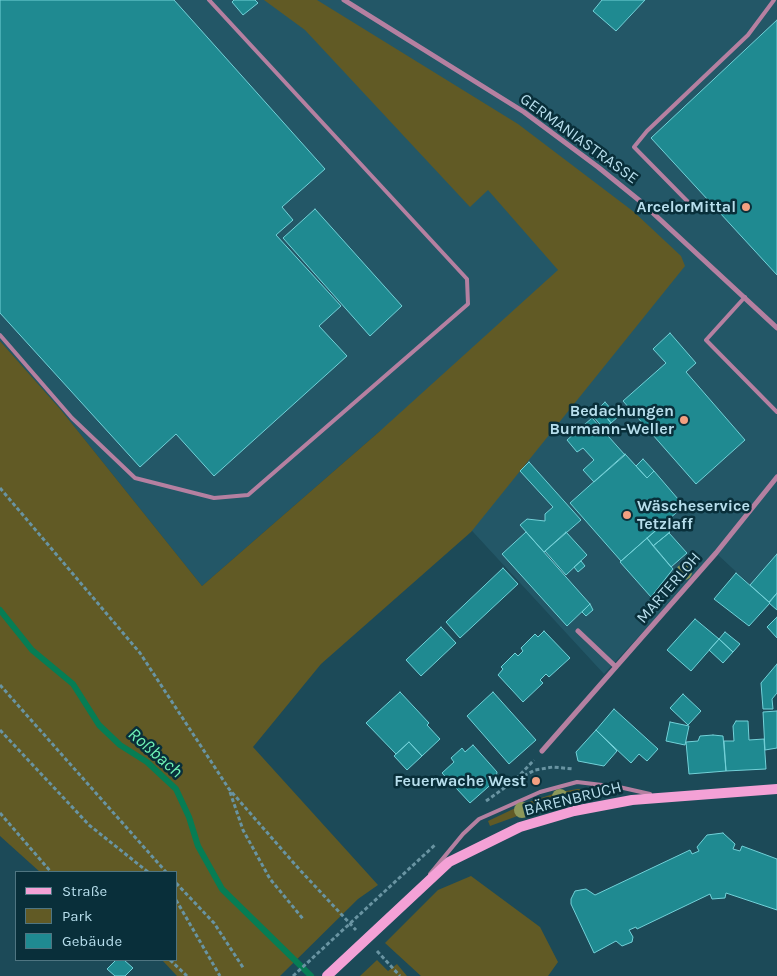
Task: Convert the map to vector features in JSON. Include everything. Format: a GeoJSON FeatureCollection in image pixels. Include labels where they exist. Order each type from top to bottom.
{"type":"FeatureCollection","features":[{"type":"Feature","properties":{"kind":"main road","name":"BÄRENBRUCH"},"geometry":{"type":"LineString","coordinates":[[327,976],[449,862],[503,835],[574,811],[661,797],[777,789]]}},
{"type":"Feature","properties":{"kind":"street","name":"GERMANIASTRASSE"},"geometry":{"type":"LineString","coordinates":[[344,0],[524,112],[591,162],[640,201],[777,328]]}},
{"type":"Feature","properties":{"kind":"street","name":"MARTERLOH"},"geometry":{"type":"LineString","coordinates":[[542,751],[716,553],[777,477]]}},
{"type":"Feature","properties":{"kind":"street"},"geometry":{"type":"LineString","coordinates":[[578,630],[616,667]]}},
{"type":"Feature","properties":{"kind":"lane"},"geometry":{"type":"LineString","coordinates":[[0,335],[72,418],[135,478],[214,498],[248,495],[468,304],[467,279],[210,0]]}},
{"type":"Feature","properties":{"kind":"lane"},"geometry":{"type":"LineString","coordinates":[[693,207],[634,147],[647,131],[748,35],[774,0]]}},
{"type":"Feature","properties":{"kind":"lane"},"geometry":{"type":"LineString","coordinates":[[744,297],[706,340],[777,412]]}},
{"type":"Feature","properties":{"kind":"lane","name":"BÄRENBRUCH"},"geometry":{"type":"LineString","coordinates":[[420,888],[441,859],[479,819],[540,792],[577,782],[619,787],[661,797]]}},
{"type":"Feature","properties":{"kind":"path"},"geometry":{"type":"LineString","coordinates":[[0,488],[140,652],[229,789],[345,918]]}},
{"type":"Feature","properties":{"kind":"path"},"geometry":{"type":"LineString","coordinates":[[0,685],[163,871]]}},
{"type":"Feature","properties":{"kind":"path"},"geometry":{"type":"LineString","coordinates":[[0,730],[90,825],[147,871]]}},
{"type":"Feature","properties":{"kind":"path"},"geometry":{"type":"LineString","coordinates":[[514,781],[542,751]]}},
{"type":"Feature","properties":{"kind":"path"},"geometry":{"type":"LineString","coordinates":[[229,789],[243,830],[270,879],[304,920]]}},
{"type":"Feature","properties":{"kind":"path"},"geometry":{"type":"LineString","coordinates":[[0,813],[49,871]]}},
{"type":"Feature","properties":{"kind":"path"},"geometry":{"type":"LineString","coordinates":[[178,885],[214,923],[244,969]]}},
{"type":"Feature","properties":{"kind":"path"},"geometry":{"type":"LineString","coordinates":[[178,903],[220,976]]}},
{"type":"Feature","properties":{"kind":"path"},"geometry":{"type":"LineString","coordinates":[[368,956],[382,943]]}},
{"type":"Feature","properties":{"kind":"path"},"geometry":{"type":"LineString","coordinates":[[293,976],[322,949]]}},
{"type":"Feature","properties":{"kind":"path"},"geometry":{"type":"LineString","coordinates":[[375,949],[400,976]]}},
{"type":"Feature","properties":{"kind":"path"},"geometry":{"type":"LineString","coordinates":[[171,961],[187,976]]}},
{"type":"Feature","properties":{"kind":"shaded area"},"geometry":{"type":"Polygon","coordinates":[[[0,0],[777,0],[777,610],[716,553],[604,674],[380,431],[202,586],[61,410],[0,341],[0,0]]]}},
{"type":"Feature","properties":{"kind":"green space"},"geometry":{"type":"Polygon","coordinates":[[[264,0],[317,0],[518,124],[634,212],[681,256],[685,266],[471,532],[321,664],[253,747],[378,885],[358,899],[280,976],[177,976],[163,961],[178,961],[178,871],[39,871],[0,836],[0,341],[61,410],[202,586],[380,431],[558,270],[488,190],[470,207],[305,30],[264,0]]]}},
{"type":"Feature","properties":{"kind":"green space"},"geometry":{"type":"Polygon","coordinates":[[[577,789],[593,789],[594,794],[545,806],[490,826],[488,821],[526,803],[556,793],[577,789]]]}},
{"type":"Feature","properties":{"kind":"green space"},"geometry":{"type":"Polygon","coordinates":[[[471,876],[540,927],[558,962],[548,976],[421,976],[385,943],[438,890],[471,876]]]}},
{"type":"Feature","properties":{"kind":"green space"},"geometry":{"type":"Polygon","coordinates":[[[377,960],[388,971],[397,964],[407,976],[360,976],[377,960]]]}},
{"type":"Feature","properties":{"kind":"building"},"geometry":{"type":"Polygon","coordinates":[[[0,0],[174,0],[325,169],[282,207],[293,220],[276,235],[341,306],[319,326],[347,356],[214,476],[176,434],[140,467],[0,313],[0,0]]]}},
{"type":"Feature","properties":{"kind":"building"},"geometry":{"type":"Polygon","coordinates":[[[234,0],[255,0],[258,3],[243,15],[232,2],[234,0]]]}},
{"type":"Feature","properties":{"kind":"building"},"geometry":{"type":"Polygon","coordinates":[[[602,0],[645,0],[616,31],[593,11],[602,0]]]}},
{"type":"Feature","properties":{"kind":"building","name":"ArcelorMittal"},"geometry":{"type":"Polygon","coordinates":[[[777,20],[777,275],[651,138],[777,20]]]}},
{"type":"Feature","properties":{"kind":"building"},"geometry":{"type":"Polygon","coordinates":[[[315,209],[402,306],[370,336],[283,238],[315,209]]]}},
{"type":"Feature","properties":{"kind":"building","name":"Bedachungen Burmann-Weller"},"geometry":{"type":"Polygon","coordinates":[[[670,333],[696,363],[686,372],[745,440],[696,484],[623,401],[666,363],[653,349],[670,333]]]}},
{"type":"Feature","properties":{"kind":"building"},"geometry":{"type":"Polygon","coordinates":[[[605,402],[618,417],[611,423],[599,408],[605,402]]]}},
{"type":"Feature","properties":{"kind":"building"},"geometry":{"type":"Polygon","coordinates":[[[599,408],[611,423],[604,429],[592,415],[599,408]]]}},
{"type":"Feature","properties":{"kind":"building"},"geometry":{"type":"Polygon","coordinates":[[[592,418],[625,455],[594,482],[583,470],[594,460],[583,448],[577,452],[567,440],[592,418]]]}},
{"type":"Feature","properties":{"kind":"building","name":"Wäscheservice Tetzlaff"},"geometry":{"type":"Polygon","coordinates":[[[625,454],[647,478],[654,471],[684,506],[621,561],[570,503],[625,454]]]}},
{"type":"Feature","properties":{"kind":"building"},"geometry":{"type":"Polygon","coordinates":[[[643,459],[654,471],[647,478],[636,466],[643,459]]]}},
{"type":"Feature","properties":{"kind":"building"},"geometry":{"type":"Polygon","coordinates":[[[529,462],[581,520],[544,552],[520,525],[527,519],[545,521],[545,514],[553,507],[520,471],[529,462]]]}},
{"type":"Feature","properties":{"kind":"building"},"geometry":{"type":"Polygon","coordinates":[[[663,524],[670,532],[653,546],[647,538],[663,524]]]}},
{"type":"Feature","properties":{"kind":"building"},"geometry":{"type":"Polygon","coordinates":[[[526,532],[590,604],[567,626],[502,554],[526,532]]]}},
{"type":"Feature","properties":{"kind":"building"},"geometry":{"type":"Polygon","coordinates":[[[566,532],[587,555],[566,575],[545,551],[566,532]]]}},
{"type":"Feature","properties":{"kind":"building"},"geometry":{"type":"Polygon","coordinates":[[[669,533],[687,553],[671,567],[653,546],[669,533]]]}},
{"type":"Feature","properties":{"kind":"building"},"geometry":{"type":"Polygon","coordinates":[[[647,538],[673,569],[651,597],[620,562],[647,538]]]}},
{"type":"Feature","properties":{"kind":"building"},"geometry":{"type":"Polygon","coordinates":[[[777,554],[777,593],[769,602],[750,585],[777,554]]]}},
{"type":"Feature","properties":{"kind":"building"},"geometry":{"type":"Polygon","coordinates":[[[581,561],[585,566],[578,572],[574,567],[581,561]]]}},
{"type":"Feature","properties":{"kind":"building"},"geometry":{"type":"Polygon","coordinates":[[[503,568],[518,584],[460,638],[446,622],[503,568]]]}},
{"type":"Feature","properties":{"kind":"building"},"geometry":{"type":"Polygon","coordinates":[[[736,573],[770,603],[749,626],[714,599],[736,573]]]}},
{"type":"Feature","properties":{"kind":"building"},"geometry":{"type":"Polygon","coordinates":[[[777,593],[777,610],[769,603],[777,593]]]}},
{"type":"Feature","properties":{"kind":"building"},"geometry":{"type":"Polygon","coordinates":[[[590,604],[593,610],[586,616],[582,612],[590,604]]]}},
{"type":"Feature","properties":{"kind":"building"},"geometry":{"type":"Polygon","coordinates":[[[777,617],[777,638],[767,627],[777,617]]]}},
{"type":"Feature","properties":{"kind":"building"},"geometry":{"type":"Polygon","coordinates":[[[695,619],[719,639],[691,671],[667,650],[695,619]]]}},
{"type":"Feature","properties":{"kind":"building"},"geometry":{"type":"Polygon","coordinates":[[[441,627],[456,643],[421,676],[406,660],[441,627]]]}},
{"type":"Feature","properties":{"kind":"building"},"geometry":{"type":"Polygon","coordinates":[[[544,631],[570,658],[549,677],[546,674],[540,680],[543,683],[523,702],[498,675],[503,669],[501,667],[515,653],[518,656],[523,651],[521,648],[535,634],[538,637],[544,631]]]}},
{"type":"Feature","properties":{"kind":"building"},"geometry":{"type":"Polygon","coordinates":[[[725,632],[740,644],[733,652],[719,639],[725,632]]]}},
{"type":"Feature","properties":{"kind":"building"},"geometry":{"type":"Polygon","coordinates":[[[719,639],[733,652],[723,663],[709,650],[719,639]]]}},
{"type":"Feature","properties":{"kind":"building"},"geometry":{"type":"Polygon","coordinates":[[[777,664],[777,693],[772,699],[773,709],[763,709],[761,683],[777,664]]]}},
{"type":"Feature","properties":{"kind":"building"},"geometry":{"type":"Polygon","coordinates":[[[400,692],[429,723],[427,725],[440,739],[422,756],[409,742],[396,754],[366,723],[400,692]]]}},
{"type":"Feature","properties":{"kind":"building"},"geometry":{"type":"Polygon","coordinates":[[[493,692],[536,740],[509,764],[467,716],[493,692]]]}},
{"type":"Feature","properties":{"kind":"building"},"geometry":{"type":"Polygon","coordinates":[[[683,694],[701,711],[688,725],[670,708],[683,694]]]}},
{"type":"Feature","properties":{"kind":"building"},"geometry":{"type":"Polygon","coordinates":[[[614,709],[658,749],[647,761],[639,754],[631,763],[596,730],[614,709]]]}},
{"type":"Feature","properties":{"kind":"building"},"geometry":{"type":"Polygon","coordinates":[[[777,711],[777,748],[765,750],[763,712],[777,711]]]}},
{"type":"Feature","properties":{"kind":"building"},"geometry":{"type":"Polygon","coordinates":[[[736,721],[748,721],[749,740],[764,739],[766,769],[726,771],[724,741],[734,741],[733,726],[736,721]]]}},
{"type":"Feature","properties":{"kind":"building"},"geometry":{"type":"Polygon","coordinates":[[[670,722],[689,726],[685,745],[666,741],[670,722]]]}},
{"type":"Feature","properties":{"kind":"building"},"geometry":{"type":"Polygon","coordinates":[[[596,730],[617,751],[604,766],[578,761],[576,752],[596,730]]]}},
{"type":"Feature","properties":{"kind":"building"},"geometry":{"type":"Polygon","coordinates":[[[700,736],[723,736],[726,771],[689,774],[686,742],[698,741],[700,736]]]}},
{"type":"Feature","properties":{"kind":"building"},"geometry":{"type":"Polygon","coordinates":[[[409,742],[422,756],[407,770],[394,756],[409,742]]]}},
{"type":"Feature","properties":{"kind":"building"},"geometry":{"type":"Polygon","coordinates":[[[473,745],[497,772],[496,780],[470,803],[442,773],[454,762],[451,758],[462,748],[465,752],[473,745]]]}},
{"type":"Feature","properties":{"kind":"building"},"geometry":{"type":"Polygon","coordinates":[[[723,833],[735,844],[733,849],[740,851],[742,846],[777,859],[777,910],[726,893],[725,898],[712,899],[710,894],[637,929],[636,927],[629,930],[633,937],[632,942],[622,946],[616,941],[594,953],[571,904],[575,891],[586,889],[595,895],[690,850],[692,854],[699,851],[697,847],[707,835],[723,833]]]}},
{"type":"Feature","properties":{"kind":"building"},"geometry":{"type":"Polygon","coordinates":[[[115,961],[125,961],[133,968],[125,976],[115,976],[107,969],[115,961]]]}},
{"type":"Feature","properties":{"kind":"waterway","name":"Roßbach"},"geometry":{"type":"LineString","coordinates":[[0,610],[32,650],[73,684],[99,725],[120,745],[147,762],[176,789],[189,817],[198,846],[222,889],[311,976]]}},
{"type":"Feature","properties":{"kind":"place","name":"ArcelorMittal"},"geometry":{"type":"Point","coordinates":[746,207]}},
{"type":"Feature","properties":{"kind":"place","name":"Bedachungen Burmann-Weller"},"geometry":{"type":"Point","coordinates":[684,420]}},
{"type":"Feature","properties":{"kind":"place","name":"Wäscheservice Tetzlaff"},"geometry":{"type":"Point","coordinates":[627,515]}},
{"type":"Feature","properties":{"kind":"place","name":"Feuerwache West"},"geometry":{"type":"Point","coordinates":[536,781]}}]}
